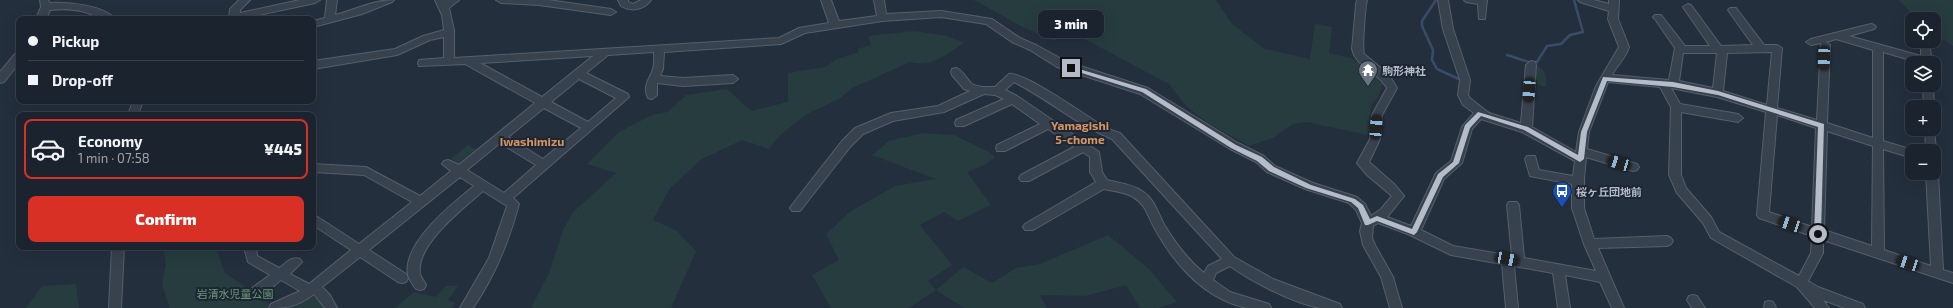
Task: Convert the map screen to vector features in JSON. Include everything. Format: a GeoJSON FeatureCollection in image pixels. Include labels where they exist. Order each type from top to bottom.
{"type":"FeatureCollection","features":[{"type":"Feature","properties":{"kind":"street"},"geometry":{"type":"LineString","coordinates":[[234,16],[235,9],[245,0]]}},
{"type":"Feature","properties":{"kind":"street"},"geometry":{"type":"LineString","coordinates":[[243,16],[315,0]]}},
{"type":"Feature","properties":{"kind":"street"},"geometry":{"type":"LineString","coordinates":[[330,21],[332,0]]}},
{"type":"Feature","properties":{"kind":"street"},"geometry":{"type":"LineString","coordinates":[[316,23],[330,21],[389,0]]}},
{"type":"Feature","properties":{"kind":"street"},"geometry":{"type":"LineString","coordinates":[[449,61],[449,32],[442,3],[454,0]]}},
{"type":"Feature","properties":{"kind":"street"},"geometry":{"type":"LineString","coordinates":[[500,0],[539,2],[611,12]]}},
{"type":"Feature","properties":{"kind":"street"},"geometry":{"type":"LineString","coordinates":[[623,0],[624,4],[630,7],[644,3],[646,0]]}},
{"type":"Feature","properties":{"kind":"street"},"geometry":{"type":"LineString","coordinates":[[826,0],[834,25]]}},
{"type":"Feature","properties":{"kind":"street"},"geometry":{"type":"LineString","coordinates":[[879,0],[882,18]]}},
{"type":"Feature","properties":{"kind":"street"},"geometry":{"type":"LineString","coordinates":[[1362,0],[1358,12],[1360,26],[1357,49],[1362,58],[1388,81],[1392,88],[1377,115],[1376,139],[1363,163],[1366,168],[1392,188],[1398,196],[1388,209],[1372,221],[1366,229],[1367,243],[1387,277],[1396,308]]}},
{"type":"Feature","properties":{"kind":"street"},"geometry":{"type":"LineString","coordinates":[[1443,0],[1448,29],[1465,80],[1463,95],[1467,102],[1480,114],[1526,129],[1581,155],[1633,167]]}},
{"type":"Feature","properties":{"kind":"street"},"geometry":{"type":"LineString","coordinates":[[1469,0],[1483,2],[1482,17]]}},
{"type":"Feature","properties":{"kind":"street"},"geometry":{"type":"LineString","coordinates":[[1583,0],[1614,4],[1613,19],[1624,47],[1622,54],[1613,63],[1605,78],[1584,132],[1578,181],[1578,208],[1603,277],[1618,308]]}},
{"type":"Feature","properties":{"kind":"street"},"geometry":{"type":"LineString","coordinates":[[42,16],[45,4],[67,4],[92,10],[104,16]]}},
{"type":"Feature","properties":{"kind":"street"},"geometry":{"type":"LineString","coordinates":[[1688,7],[1720,49],[1718,93]]}},
{"type":"Feature","properties":{"kind":"street"},"geometry":{"type":"LineString","coordinates":[[1733,10],[1761,48]]}},
{"type":"Feature","properties":{"kind":"street"},"geometry":{"type":"LineString","coordinates":[[423,63],[781,41],[803,30],[882,18],[941,14],[989,21],[1016,40],[1034,48],[1062,64],[1144,90],[1234,146],[1260,159],[1271,169],[1309,186],[1353,200],[1361,207],[1372,221],[1414,232],[1451,250],[1603,277]]}},
{"type":"Feature","properties":{"kind":"street"},"geometry":{"type":"LineString","coordinates":[[1658,17],[1682,50]]}},
{"type":"Feature","properties":{"kind":"street"},"geometry":{"type":"LineString","coordinates":[[1811,42],[1871,27]]}},
{"type":"Feature","properties":{"kind":"street"},"geometry":{"type":"LineString","coordinates":[[316,64],[397,52],[427,38],[449,32]]}},
{"type":"Feature","properties":{"kind":"street"},"geometry":{"type":"LineString","coordinates":[[1837,36],[1905,56]]}},
{"type":"Feature","properties":{"kind":"street"},"geometry":{"type":"LineString","coordinates":[[1801,283],[1817,253],[1825,45]]}},
{"type":"Feature","properties":{"kind":"street"},"geometry":{"type":"LineString","coordinates":[[1859,308],[1814,291],[1778,269],[1719,239],[1704,216],[1680,190],[1675,175],[1676,107],[1668,84],[1679,50],[1777,48],[1763,215],[1953,278]]}},
{"type":"Feature","properties":{"kind":"street"},"geometry":{"type":"LineString","coordinates":[[1878,48],[1878,253]]}},
{"type":"Feature","properties":{"kind":"street"},"geometry":{"type":"LineString","coordinates":[[652,95],[650,84],[659,66],[658,54],[660,49]]}},
{"type":"Feature","properties":{"kind":"street"},"geometry":{"type":"LineString","coordinates":[[275,308],[301,297],[605,52]]}},
{"type":"Feature","properties":{"kind":"street"},"geometry":{"type":"LineString","coordinates":[[0,79],[16,60]]}},
{"type":"Feature","properties":{"kind":"street"},"geometry":{"type":"LineString","coordinates":[[466,60],[588,127]]}},
{"type":"Feature","properties":{"kind":"street"},"geometry":{"type":"LineString","coordinates":[[1526,129],[1531,65]]}},
{"type":"Feature","properties":{"kind":"street"},"geometry":{"type":"LineString","coordinates":[[956,72],[968,86],[977,90],[997,91],[1013,99],[1094,155],[1096,172],[1103,184]]}},
{"type":"Feature","properties":{"kind":"street"},"geometry":{"type":"LineString","coordinates":[[504,199],[624,97],[579,74]]}},
{"type":"Feature","properties":{"kind":"street"},"geometry":{"type":"LineString","coordinates":[[997,91],[1013,77],[1034,88],[1100,130],[1116,136],[1230,260],[1250,274],[1271,285],[1336,308]]}},
{"type":"Feature","properties":{"kind":"street"},"geometry":{"type":"LineString","coordinates":[[1605,78],[1668,84],[1718,93],[1905,152]]}},
{"type":"Feature","properties":{"kind":"street"},"geometry":{"type":"LineString","coordinates":[[653,79],[683,82],[733,79]]}},
{"type":"Feature","properties":{"kind":"street"},"geometry":{"type":"LineString","coordinates":[[796,208],[846,144],[859,131],[891,117],[940,109],[964,97],[984,90]]}},
{"type":"Feature","properties":{"kind":"street"},"geometry":{"type":"LineString","coordinates":[[960,123],[1013,99]]}},
{"type":"Feature","properties":{"kind":"street"},"geometry":{"type":"LineString","coordinates":[[1676,107],[1738,118]]}},
{"type":"Feature","properties":{"kind":"street"},"geometry":{"type":"LineString","coordinates":[[1414,232],[1440,176],[1456,163],[1467,127],[1480,114]]}},
{"type":"Feature","properties":{"kind":"street"},"geometry":{"type":"LineString","coordinates":[[1001,148],[1049,124]]}},
{"type":"Feature","properties":{"kind":"street"},"geometry":{"type":"LineString","coordinates":[[500,138],[544,165]]}},
{"type":"Feature","properties":{"kind":"street"},"geometry":{"type":"LineString","coordinates":[[1026,178],[1083,147]]}},
{"type":"Feature","properties":{"kind":"street"},"geometry":{"type":"LineString","coordinates":[[1531,158],[1534,173],[1578,181]]}},
{"type":"Feature","properties":{"kind":"street"},"geometry":{"type":"LineString","coordinates":[[448,164],[513,204],[507,228],[483,281],[466,308]]}},
{"type":"Feature","properties":{"kind":"street"},"geometry":{"type":"LineString","coordinates":[[316,168],[366,171],[420,201]]}},
{"type":"Feature","properties":{"kind":"street"},"geometry":{"type":"LineString","coordinates":[[1932,180],[1937,272]]}},
{"type":"Feature","properties":{"kind":"street"},"geometry":{"type":"LineString","coordinates":[[1029,227],[1103,184],[1127,189],[1138,194],[1145,200],[1175,252],[1188,268],[1226,296],[1265,308]]}},
{"type":"Feature","properties":{"kind":"street"},"geometry":{"type":"LineString","coordinates":[[420,285],[414,274],[417,253],[434,228],[482,186]]}},
{"type":"Feature","properties":{"kind":"street"},"geometry":{"type":"LineString","coordinates":[[1512,308],[1513,205]]}},
{"type":"Feature","properties":{"kind":"street"},"geometry":{"type":"LineString","coordinates":[[316,221],[359,251],[402,278]]}},
{"type":"Feature","properties":{"kind":"street"},"geometry":{"type":"LineString","coordinates":[[1590,244],[1667,241]]}},
{"type":"Feature","properties":{"kind":"street"},"geometry":{"type":"LineString","coordinates":[[115,308],[118,250]]}},
{"type":"Feature","properties":{"kind":"street"},"geometry":{"type":"LineString","coordinates":[[250,250],[252,259],[322,294],[331,308]]}},
{"type":"Feature","properties":{"kind":"street"},"geometry":{"type":"LineString","coordinates":[[1206,282],[1210,277],[1212,270],[1230,260]]}},
{"type":"Feature","properties":{"kind":"street"},"geometry":{"type":"LineString","coordinates":[[256,292],[296,262]]}},
{"type":"Feature","properties":{"kind":"street"},"geometry":{"type":"LineString","coordinates":[[1558,268],[1564,308]]}},
{"type":"Feature","properties":{"kind":"street"},"geometry":{"type":"LineString","coordinates":[[1801,283],[1823,308]]}},
{"type":"Feature","properties":{"kind":"green space"},"geometry":{"type":"Polygon","coordinates":[[[974,0],[1216,0],[1232,24],[1265,49],[1310,59],[1315,24],[1332,27],[1329,53],[1351,58],[1383,83],[1378,97],[1371,105],[1368,135],[1307,122],[1293,124],[1273,138],[1249,146],[1205,121],[1185,105],[1169,84],[1064,28],[1055,41],[1023,27],[974,0]]]}},
{"type":"Feature","properties":{"kind":"green space"},"geometry":{"type":"Polygon","coordinates":[[[1899,0],[1953,0],[1953,46],[1941,38],[1941,12],[1910,12],[1899,0]]]}},
{"type":"Feature","properties":{"kind":"green space"},"geometry":{"type":"Polygon","coordinates":[[[914,31],[947,36],[964,43],[932,62],[918,64],[910,62],[852,88],[839,99],[807,114],[779,136],[769,149],[742,140],[702,159],[670,188],[653,220],[677,231],[696,251],[671,308],[531,308],[549,273],[563,230],[572,213],[616,173],[587,164],[619,132],[652,115],[668,112],[686,95],[727,89],[751,111],[788,102],[788,73],[825,67],[837,59],[859,52],[857,49],[871,45],[868,36],[914,31]]]}},
{"type":"Feature","properties":{"kind":"green space"},"geometry":{"type":"Polygon","coordinates":[[[1537,65],[1545,74],[1546,87],[1536,84],[1537,65]]]}},
{"type":"Feature","properties":{"kind":"green space"},"geometry":{"type":"Polygon","coordinates":[[[923,133],[954,135],[989,152],[995,157],[985,165],[967,172],[991,205],[958,221],[944,212],[920,225],[952,265],[928,281],[936,290],[909,308],[831,308],[812,275],[839,260],[826,234],[851,211],[895,186],[936,179],[872,155],[889,141],[923,133]]]}},
{"type":"Feature","properties":{"kind":"green space"},"geometry":{"type":"Polygon","coordinates":[[[468,145],[477,150],[460,164],[457,165],[449,160],[468,145]]]}},
{"type":"Feature","properties":{"kind":"green space"},"geometry":{"type":"Polygon","coordinates":[[[1108,235],[1149,269],[1177,302],[1158,308],[1140,308],[1126,285],[1085,296],[1040,295],[1047,308],[964,308],[936,290],[963,267],[992,283],[1016,268],[1040,264],[1108,235]]]}},
{"type":"Feature","properties":{"kind":"green space","name":"岩清水児童公園"},"geometry":{"type":"Polygon","coordinates":[[[163,250],[217,250],[225,273],[271,305],[270,308],[170,308],[162,285],[166,265],[163,250]]]}},
{"type":"Feature","properties":{"kind":"green space"},"geometry":{"type":"Polygon","coordinates":[[[76,284],[79,308],[26,308],[42,286],[76,284]]]}},
{"type":"Feature","properties":{"kind":"green space"},"geometry":{"type":"Polygon","coordinates":[[[446,286],[458,286],[448,300],[455,303],[452,308],[395,308],[414,292],[436,297],[446,286]]]}},
{"type":"Feature","properties":{"kind":"green space"},"geometry":{"type":"Polygon","coordinates":[[[315,295],[326,308],[282,308],[315,295]]]}},
{"type":"Feature","properties":{"kind":"waterway"},"geometry":{"type":"LineString","coordinates":[[1436,0],[1422,21],[1422,26],[1433,50],[1432,60],[1437,69],[1461,80]]}},
{"type":"Feature","properties":{"kind":"waterway"},"geometry":{"type":"LineString","coordinates":[[1507,55],[1532,63],[1537,62],[1547,46],[1561,44],[1570,35],[1583,32],[1574,0]]}},
{"type":"Feature","properties":{"kind":"place","name":"駒形神社"},"geometry":{"type":"Point","coordinates":[1368,87]}},
{"type":"Feature","properties":{"kind":"place","name":"桜ヶ丘団地前"},"geometry":{"type":"Point","coordinates":[1562,208]}},
{"type":"Feature","properties":{"kind":"district","name":"Yamagishi 5-chome"},"geometry":{"type":"Point","coordinates":[1080,132]}},
{"type":"Feature","properties":{"kind":"district","name":"Iwashimizu"},"geometry":{"type":"Point","coordinates":[532,141]}},
{"type":"Feature","properties":{"kind":"route"},"geometry":{"type":"LineString","coordinates":[[1071,68],[1144,90],[1234,146],[1260,159],[1271,169],[1309,186],[1353,200],[1361,207],[1368,223],[1377,218],[1414,232],[1440,176],[1456,163],[1467,127],[1480,114],[1526,129],[1557,148],[1580,159],[1584,132],[1605,78],[1673,84],[1718,93],[1822,125],[1818,234]]}}]}
